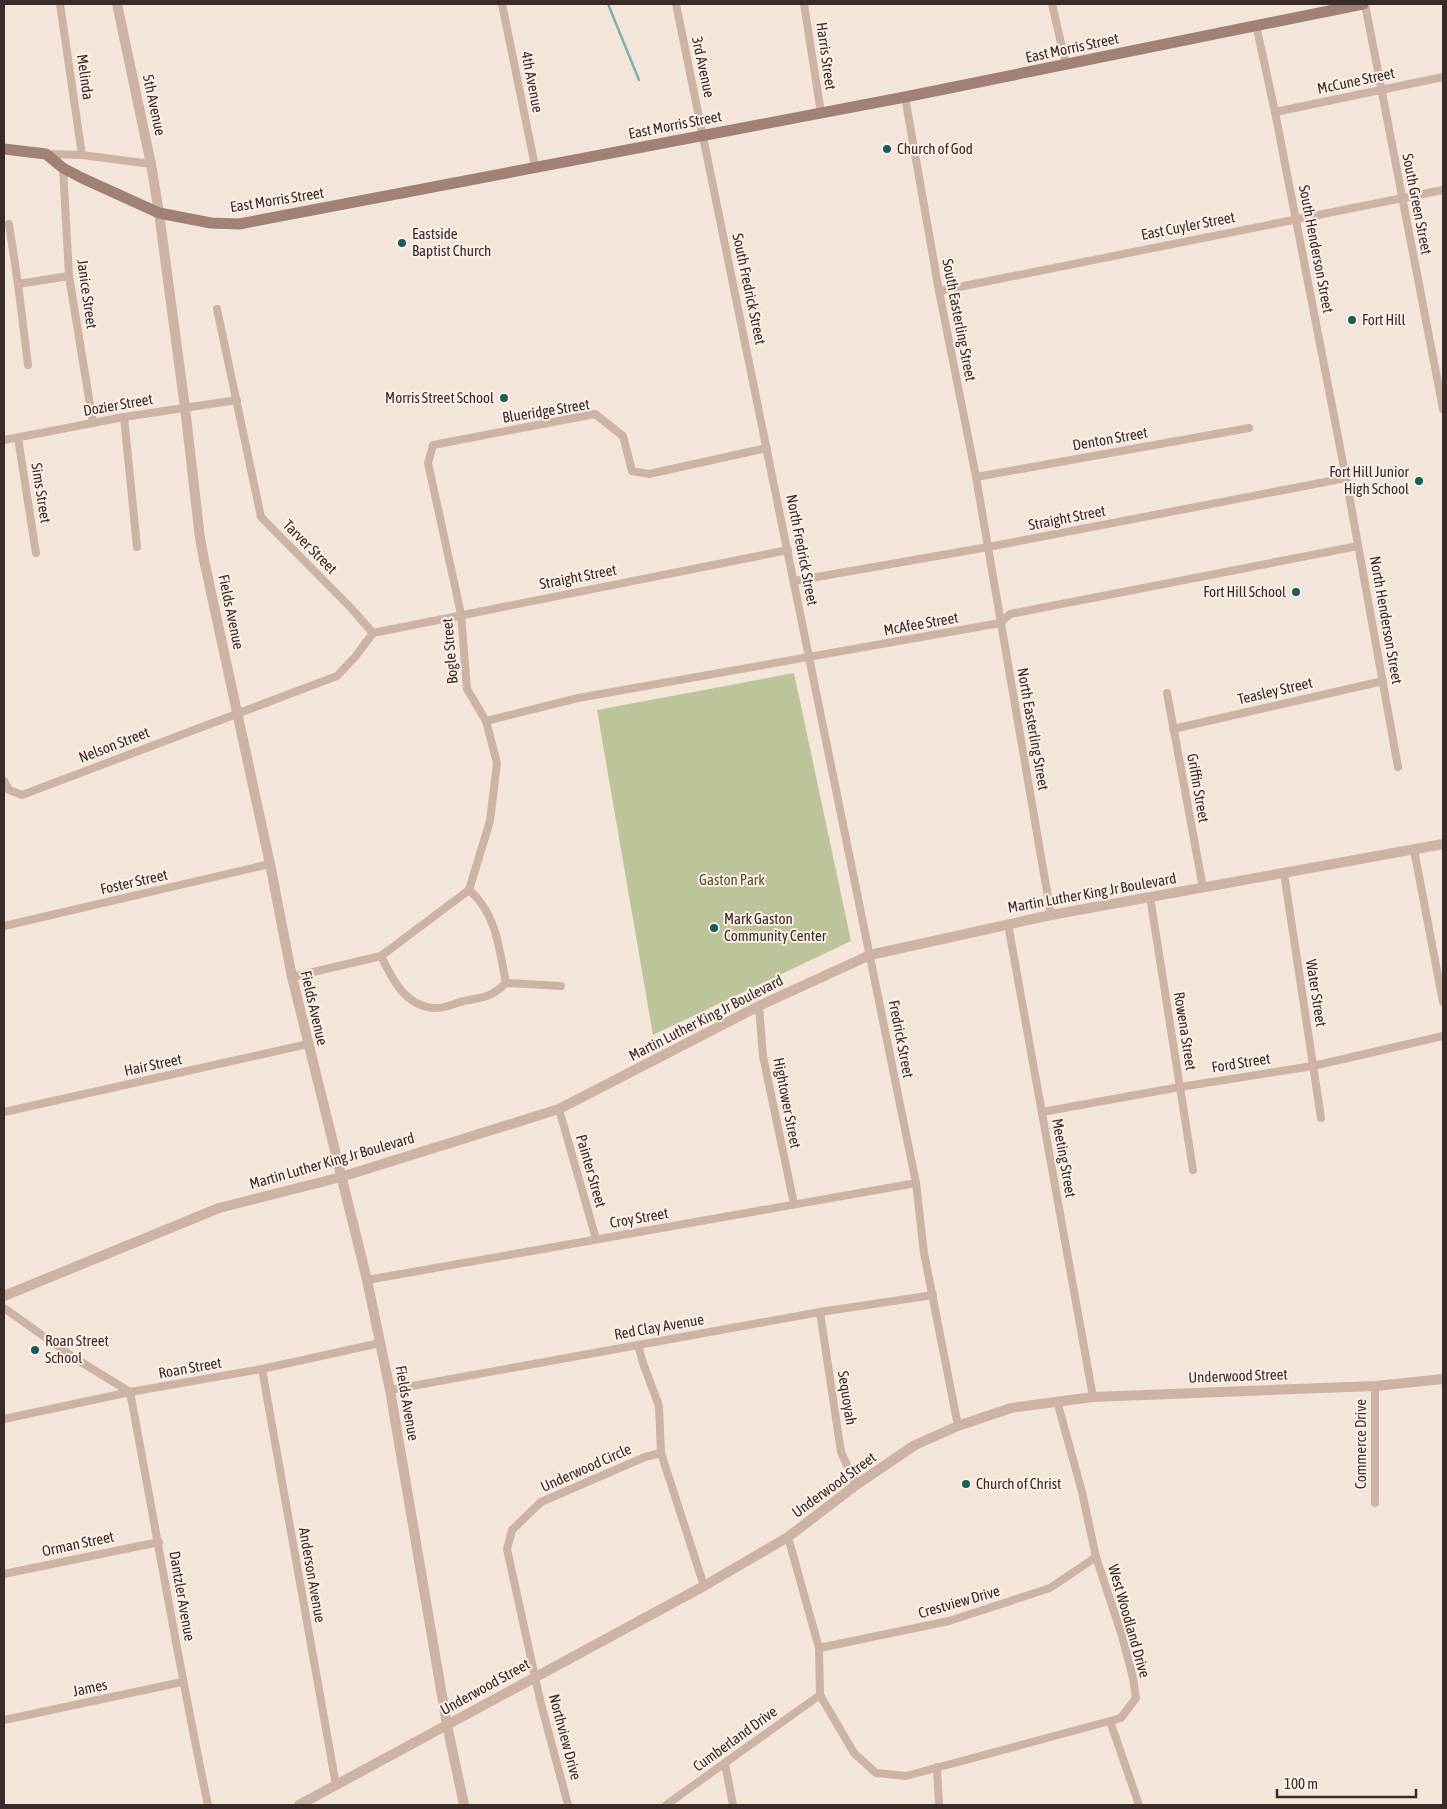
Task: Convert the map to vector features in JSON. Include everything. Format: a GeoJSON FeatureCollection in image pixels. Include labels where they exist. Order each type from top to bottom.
{"type":"FeatureCollection","features":[{"type":"Feature","properties":{"kind":"main road","name":"East Morris Street"},"geometry":{"type":"LineString","coordinates":[[46,154],[63,168],[82,178],[159,213],[211,224],[239,224],[535,166],[905,97],[1364,4]]}},
{"type":"Feature","properties":{"kind":"main road"},"geometry":{"type":"LineString","coordinates":[[4,150],[46,154]]}},
{"type":"Feature","properties":{"kind":"street","name":"Melinda"},"geometry":{"type":"LineString","coordinates":[[60,4],[82,155]]}},
{"type":"Feature","properties":{"kind":"street","name":"5th Avenue"},"geometry":{"type":"LineString","coordinates":[[118,4],[151,164],[159,213]]}},
{"type":"Feature","properties":{"kind":"street","name":"4th Avenue"},"geometry":{"type":"LineString","coordinates":[[502,4],[535,166]]}},
{"type":"Feature","properties":{"kind":"street","name":"3rd Avenue"},"geometry":{"type":"LineString","coordinates":[[676,4],[703,135]]}},
{"type":"Feature","properties":{"kind":"street","name":"Harris Street"},"geometry":{"type":"LineString","coordinates":[[804,4],[821,113]]}},
{"type":"Feature","properties":{"kind":"street"},"geometry":{"type":"LineString","coordinates":[[1052,4],[1066,65]]}},
{"type":"Feature","properties":{"kind":"street","name":"South Green Street"},"geometry":{"type":"LineString","coordinates":[[1364,4],[1443,409]]}},
{"type":"Feature","properties":{"kind":"street","name":"South Henderson Street"},"geometry":{"type":"LineString","coordinates":[[1256,26],[1275,112],[1346,478]]}},
{"type":"Feature","properties":{"kind":"street","name":"McCune Street"},"geometry":{"type":"LineString","coordinates":[[1275,112],[1443,77]]}},
{"type":"Feature","properties":{"kind":"street","name":"South Easterling Street"},"geometry":{"type":"LineString","coordinates":[[905,97],[939,291],[988,547]]}},
{"type":"Feature","properties":{"kind":"street","name":"South Fredrick Street"},"geometry":{"type":"LineString","coordinates":[[703,135],[767,448]]}},
{"type":"Feature","properties":{"kind":"street"},"geometry":{"type":"LineString","coordinates":[[46,154],[82,155],[151,164]]}},
{"type":"Feature","properties":{"kind":"street","name":"Janice Street"},"geometry":{"type":"LineString","coordinates":[[63,168],[69,276],[93,423]]}},
{"type":"Feature","properties":{"kind":"street","name":"East Cuyler Street"},"geometry":{"type":"LineString","coordinates":[[939,291],[1443,190]]}},
{"type":"Feature","properties":{"kind":"street","name":"Fields Avenue"},"geometry":{"type":"LineString","coordinates":[[159,213],[200,538],[270,864],[292,977],[367,1280],[390,1390],[447,1725],[464,1805]]}},
{"type":"Feature","properties":{"kind":"street"},"geometry":{"type":"LineString","coordinates":[[9,224],[28,366]]}},
{"type":"Feature","properties":{"kind":"street"},"geometry":{"type":"LineString","coordinates":[[18,284],[69,276]]}},
{"type":"Feature","properties":{"kind":"street","name":"Tarver Street"},"geometry":{"type":"LineString","coordinates":[[217,309],[261,518],[350,607],[373,633]]}},
{"type":"Feature","properties":{"kind":"street","name":"Dozier Street"},"geometry":{"type":"LineString","coordinates":[[4,440],[124,417],[237,400]]}},
{"type":"Feature","properties":{"kind":"street","name":"Blueridge Street"},"geometry":{"type":"LineString","coordinates":[[428,463],[433,445],[595,414],[623,436],[632,471],[649,474],[767,448]]}},
{"type":"Feature","properties":{"kind":"street"},"geometry":{"type":"LineString","coordinates":[[124,417],[137,547]]}},
{"type":"Feature","properties":{"kind":"street","name":"Denton Street"},"geometry":{"type":"LineString","coordinates":[[976,477],[1249,428]]}},
{"type":"Feature","properties":{"kind":"street","name":"Sims Street"},"geometry":{"type":"LineString","coordinates":[[18,438],[36,553]]}},
{"type":"Feature","properties":{"kind":"street","name":"North Fredrick Street"},"geometry":{"type":"LineString","coordinates":[[767,448],[810,658]]}},
{"type":"Feature","properties":{"kind":"street","name":"Bogle Street"},"geometry":{"type":"LineString","coordinates":[[428,463],[461,614],[467,689],[486,722],[497,763],[490,821],[469,890]]}},
{"type":"Feature","properties":{"kind":"street","name":"North Henderson Street"},"geometry":{"type":"LineString","coordinates":[[1346,478],[1398,767]]}},
{"type":"Feature","properties":{"kind":"street","name":"Straight Street"},"geometry":{"type":"LineString","coordinates":[[794,581],[988,547],[1346,478]]}},
{"type":"Feature","properties":{"kind":"street","name":"McAfee Street"},"geometry":{"type":"LineString","coordinates":[[486,722],[578,698],[1000,624],[1010,614],[1358,546]]}},
{"type":"Feature","properties":{"kind":"street","name":"North Easterling Street"},"geometry":{"type":"LineString","coordinates":[[988,547],[1051,915]]}},
{"type":"Feature","properties":{"kind":"street","name":"Straight Street"},"geometry":{"type":"LineString","coordinates":[[373,633],[788,550]]}},
{"type":"Feature","properties":{"kind":"street"},"geometry":{"type":"LineString","coordinates":[[238,713],[337,676],[355,657],[373,633]]}},
{"type":"Feature","properties":{"kind":"street","name":"Fredrick Street"},"geometry":{"type":"LineString","coordinates":[[810,658],[916,1183],[924,1253],[958,1426]]}},
{"type":"Feature","properties":{"kind":"street","name":"Teasley Street"},"geometry":{"type":"LineString","coordinates":[[1173,729],[1383,681]]}},
{"type":"Feature","properties":{"kind":"street","name":"Griffin Street"},"geometry":{"type":"LineString","coordinates":[[1167,693],[1203,888]]}},
{"type":"Feature","properties":{"kind":"street","name":"Nelson Street"},"geometry":{"type":"LineString","coordinates":[[4,781],[8,790],[22,794],[238,713]]}},
{"type":"Feature","properties":{"kind":"street","name":"Martin Luther King Jr Boulevard"},"geometry":{"type":"LineString","coordinates":[[4,1296],[219,1208],[341,1176],[559,1109],[759,1006],[870,955],[1051,915],[1443,844]]}},
{"type":"Feature","properties":{"kind":"street"},"geometry":{"type":"LineString","coordinates":[[1414,850],[1443,1002]]}},
{"type":"Feature","properties":{"kind":"street","name":"Foster Street"},"geometry":{"type":"LineString","coordinates":[[4,926],[270,864]]}},
{"type":"Feature","properties":{"kind":"street","name":"Water Street"},"geometry":{"type":"LineString","coordinates":[[1284,873],[1321,1118]]}},
{"type":"Feature","properties":{"kind":"street"},"geometry":{"type":"LineString","coordinates":[[292,977],[381,956],[469,890],[478,897],[486,908],[495,931],[506,983]]}},
{"type":"Feature","properties":{"kind":"street","name":"Rowena Street"},"geometry":{"type":"LineString","coordinates":[[1150,897],[1193,1170]]}},
{"type":"Feature","properties":{"kind":"street","name":"Meeting Street"},"geometry":{"type":"LineString","coordinates":[[1008,924],[1094,1397]]}},
{"type":"Feature","properties":{"kind":"street"},"geometry":{"type":"LineString","coordinates":[[381,956],[392,980],[407,997],[435,1009],[494,994],[506,983],[561,986]]}},
{"type":"Feature","properties":{"kind":"street","name":"Hightower Street"},"geometry":{"type":"LineString","coordinates":[[759,1006],[763,1056],[794,1204]]}},
{"type":"Feature","properties":{"kind":"street","name":"Ford Street"},"geometry":{"type":"LineString","coordinates":[[1042,1112],[1180,1086],[1313,1066],[1443,1036]]}},
{"type":"Feature","properties":{"kind":"street","name":"Hair Street"},"geometry":{"type":"LineString","coordinates":[[4,1112],[308,1044]]}},
{"type":"Feature","properties":{"kind":"street","name":"Painter Street"},"geometry":{"type":"LineString","coordinates":[[559,1109],[596,1239]]}},
{"type":"Feature","properties":{"kind":"street","name":"Croy Street"},"geometry":{"type":"LineString","coordinates":[[367,1280],[916,1183]]}},
{"type":"Feature","properties":{"kind":"street","name":"Red Clay Avenue"},"geometry":{"type":"LineString","coordinates":[[390,1390],[820,1312],[933,1295]]}},
{"type":"Feature","properties":{"kind":"street"},"geometry":{"type":"LineString","coordinates":[[4,1308],[73,1357],[130,1392]]}},
{"type":"Feature","properties":{"kind":"street","name":"Sequoyah"},"geometry":{"type":"LineString","coordinates":[[820,1312],[842,1452],[856,1486]]}},
{"type":"Feature","properties":{"kind":"street","name":"Roan Street"},"geometry":{"type":"LineString","coordinates":[[4,1419],[130,1392],[262,1370],[380,1343]]}},
{"type":"Feature","properties":{"kind":"street"},"geometry":{"type":"LineString","coordinates":[[638,1345],[660,1406],[661,1454],[704,1586]]}},
{"type":"Feature","properties":{"kind":"street","name":"Anderson Avenue"},"geometry":{"type":"LineString","coordinates":[[262,1370],[336,1785]]}},
{"type":"Feature","properties":{"kind":"street","name":"Underwood Street"},"geometry":{"type":"LineString","coordinates":[[299,1805],[704,1586],[788,1537],[856,1486],[915,1446],[958,1426],[1011,1408],[1094,1397],[1375,1386],[1443,1379]]}},
{"type":"Feature","properties":{"kind":"street","name":"Commerce Drive"},"geometry":{"type":"LineString","coordinates":[[1375,1386],[1375,1503]]}},
{"type":"Feature","properties":{"kind":"street","name":"Dantzler Avenue"},"geometry":{"type":"LineString","coordinates":[[130,1392],[159,1542],[182,1682],[208,1805]]}},
{"type":"Feature","properties":{"kind":"street","name":"West Woodland Drive"},"geometry":{"type":"LineString","coordinates":[[820,1695],[854,1753],[876,1772],[906,1776],[1121,1718],[1136,1698],[1133,1678],[1122,1636],[1096,1557],[1082,1492],[1057,1401]]}},
{"type":"Feature","properties":{"kind":"street","name":"Underwood Circle"},"geometry":{"type":"LineString","coordinates":[[535,1676],[507,1549],[512,1530],[541,1502],[645,1458],[661,1454]]}},
{"type":"Feature","properties":{"kind":"street"},"geometry":{"type":"LineString","coordinates":[[788,1537],[819,1648],[820,1695]]}},
{"type":"Feature","properties":{"kind":"street","name":"Orman Street"},"geometry":{"type":"LineString","coordinates":[[4,1574],[159,1542]]}},
{"type":"Feature","properties":{"kind":"street","name":"Crestview Drive"},"geometry":{"type":"LineString","coordinates":[[819,1648],[949,1621],[1050,1588],[1096,1557]]}},
{"type":"Feature","properties":{"kind":"street","name":"Northview Drive"},"geometry":{"type":"LineString","coordinates":[[535,1676],[568,1805]]}},
{"type":"Feature","properties":{"kind":"street","name":"James"},"geometry":{"type":"LineString","coordinates":[[4,1720],[182,1682]]}},
{"type":"Feature","properties":{"kind":"street","name":"Cumberland Drive"},"geometry":{"type":"LineString","coordinates":[[666,1805],[820,1695]]}},
{"type":"Feature","properties":{"kind":"street"},"geometry":{"type":"LineString","coordinates":[[1110,1721],[1139,1805]]}},
{"type":"Feature","properties":{"kind":"street"},"geometry":{"type":"LineString","coordinates":[[725,1764],[733,1805]]}},
{"type":"Feature","properties":{"kind":"street"},"geometry":{"type":"LineString","coordinates":[[937,1767],[938,1805]]}},
{"type":"Feature","properties":{"kind":"green space","name":"Gaston Park"},"geometry":{"type":"Polygon","coordinates":[[[794,673],[851,941],[653,1035],[597,710],[794,673]]]}},
{"type":"Feature","properties":{"kind":"waterway"},"geometry":{"type":"LineString","coordinates":[[608,4],[639,80]]}},
{"type":"Feature","properties":{"kind":"place","name":"Church of God"},"geometry":{"type":"Point","coordinates":[887,149]}},
{"type":"Feature","properties":{"kind":"place","name":"Eastside Baptist Church"},"geometry":{"type":"Point","coordinates":[402,243]}},
{"type":"Feature","properties":{"kind":"place","name":"Fort Hill"},"geometry":{"type":"Point","coordinates":[1352,320]}},
{"type":"Feature","properties":{"kind":"place","name":"Morris Street School"},"geometry":{"type":"Point","coordinates":[504,398]}},
{"type":"Feature","properties":{"kind":"place","name":"Fort Hill Junior High School"},"geometry":{"type":"Point","coordinates":[1419,481]}},
{"type":"Feature","properties":{"kind":"place","name":"Fort Hill School"},"geometry":{"type":"Point","coordinates":[1296,592]}},
{"type":"Feature","properties":{"kind":"place","name":"Mark Gaston Community Center"},"geometry":{"type":"Point","coordinates":[714,928]}},
{"type":"Feature","properties":{"kind":"place","name":"Roan Street School"},"geometry":{"type":"Point","coordinates":[35,1350]}},
{"type":"Feature","properties":{"kind":"place","name":"Church of Christ"},"geometry":{"type":"Point","coordinates":[966,1484]}}]}
